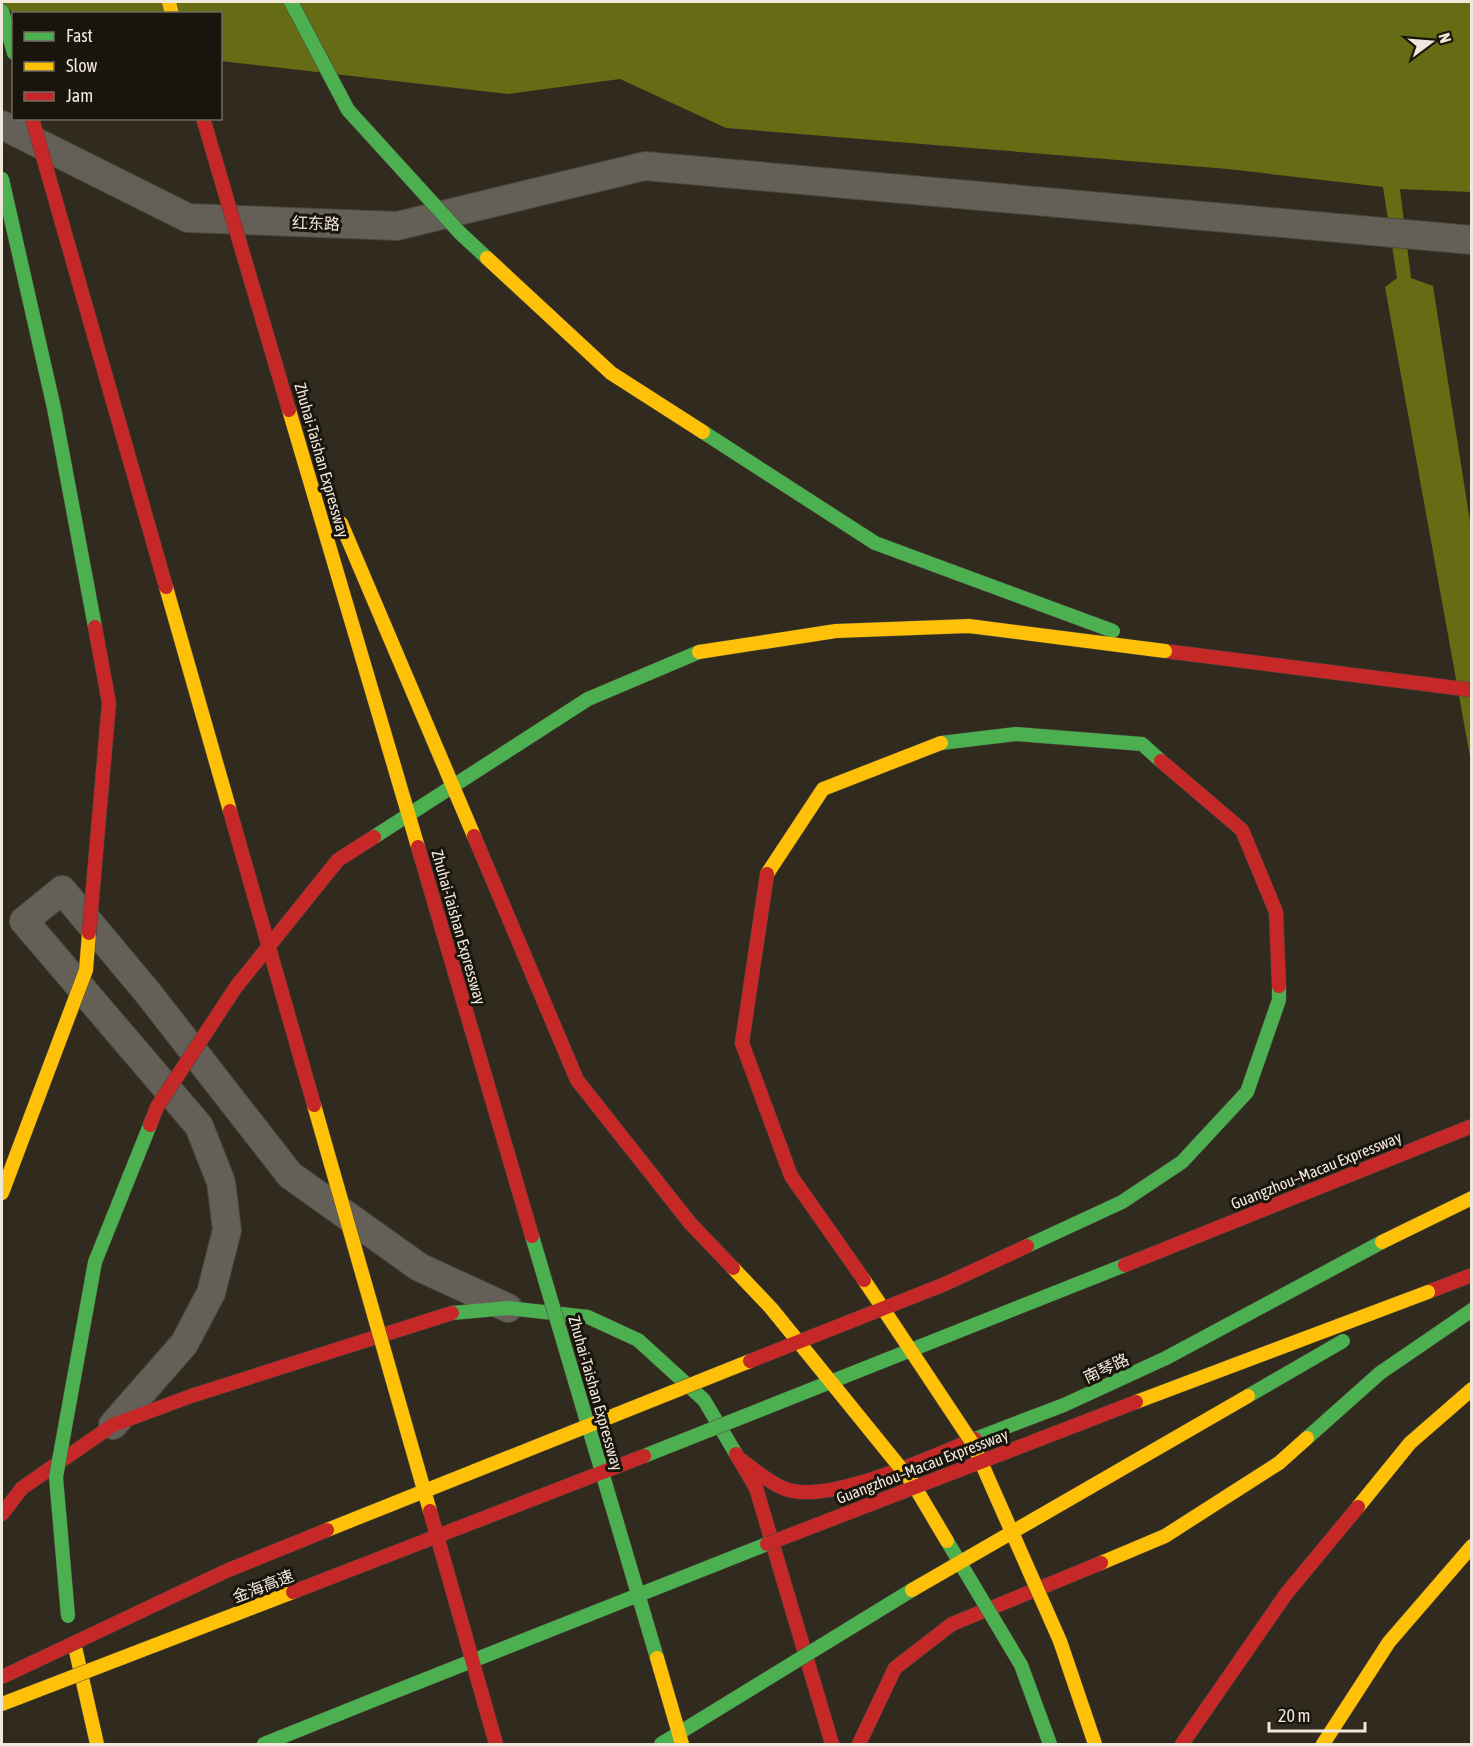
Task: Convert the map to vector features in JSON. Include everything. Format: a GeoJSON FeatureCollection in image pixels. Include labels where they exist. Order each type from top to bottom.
{"type":"FeatureCollection","features":[{"type":"Feature","properties":{"kind":"main road"},"geometry":{"type":"LineString","coordinates":[[291,2],[348,110],[460,233],[611,374],[875,543],[1165,651]]}},
{"type":"Feature","properties":{"kind":"main road"},"geometry":{"type":"LineString","coordinates":[[2,11],[12,46]]}},
{"type":"Feature","properties":{"kind":"main road"},"geometry":{"type":"LineString","coordinates":[[33,120],[496,1744]]}},
{"type":"Feature","properties":{"kind":"main road","name":"Zhuhai-Taishan Expressway"},"geometry":{"type":"LineString","coordinates":[[205,120],[682,1744]]}},
{"type":"Feature","properties":{"kind":"main road"},"geometry":{"type":"LineString","coordinates":[[2,178],[54,408],[109,703],[86,970],[2,1193]]}},
{"type":"Feature","properties":{"kind":"main road"},"geometry":{"type":"LineString","coordinates":[[281,379],[327,489]]}},
{"type":"Feature","properties":{"kind":"main road"},"geometry":{"type":"LineString","coordinates":[[336,510],[577,1080],[690,1223],[771,1308],[912,1482],[1021,1665],[1050,1744]]}},
{"type":"Feature","properties":{"kind":"main road"},"geometry":{"type":"LineString","coordinates":[[97,1744],[68,1616],[56,1477],[95,1262],[157,1107],[236,987],[338,860],[588,699],[697,652],[836,631],[969,626],[1472,690]]}},
{"type":"Feature","properties":{"kind":"main road"},"geometry":{"type":"LineString","coordinates":[[2,1677],[226,1571],[662,1395],[858,1318],[880,1310],[891,1306],[945,1284],[1122,1202],[1182,1162],[1246,1092],[1279,1000],[1276,912],[1242,830],[1142,744],[1016,734],[937,743],[823,789],[765,877],[742,1043],[791,1176],[877,1299],[883,1309],[890,1318],[973,1444],[1060,1641],[1095,1744]]}},
{"type":"Feature","properties":{"kind":"main road","name":"Guangzhou–Macau Expressway"},"geometry":{"type":"LineString","coordinates":[[537,1499],[1472,1126]]}},
{"type":"Feature","properties":{"kind":"main road","name":"南琴路"},"geometry":{"type":"LineString","coordinates":[[739,1459],[784,1488],[820,1492],[857,1485],[1064,1405],[1156,1363],[1366,1250],[1472,1198]]}},
{"type":"Feature","properties":{"kind":"main road","name":"Guangzhou–Macau Expressway"},"geometry":{"type":"LineString","coordinates":[[264,1744],[944,1474],[1472,1275]]}},
{"type":"Feature","properties":{"kind":"main road"},"geometry":{"type":"LineString","coordinates":[[661,1744],[880,1608],[1428,1292]]}},
{"type":"Feature","properties":{"kind":"main road"},"geometry":{"type":"LineString","coordinates":[[2,1515],[22,1488],[113,1425],[191,1396],[451,1313],[508,1308],[588,1317],[638,1340],[704,1400],[756,1488],[831,1744]]}},
{"type":"Feature","properties":{"kind":"main road"},"geometry":{"type":"LineString","coordinates":[[859,1744],[894,1668],[952,1624],[1165,1536],[1279,1463],[1380,1373],[1472,1310]]}},
{"type":"Feature","properties":{"kind":"main road"},"geometry":{"type":"LineString","coordinates":[[1182,1744],[1286,1594],[1410,1443],[1472,1389]]}},
{"type":"Feature","properties":{"kind":"main road","name":"金海高速"},"geometry":{"type":"LineString","coordinates":[[2,1704],[537,1499]]}},
{"type":"Feature","properties":{"kind":"main road"},"geometry":{"type":"LineString","coordinates":[[1323,1744],[1389,1642],[1472,1546]]}},
{"type":"Feature","properties":{"kind":"street","name":"红东路"},"geometry":{"type":"LineString","coordinates":[[2,125],[188,218],[397,226],[645,166],[1472,240]]}},
{"type":"Feature","properties":{"kind":"street"},"geometry":{"type":"LineString","coordinates":[[113,1425],[184,1344],[212,1293],[227,1230],[221,1182],[199,1126],[24,921],[62,890],[148,993],[290,1175],[419,1267],[508,1308]]}},
{"type":"Feature","properties":{"kind":"shaded area"},"geometry":{"type":"Polygon","coordinates":[[[2,2],[1471,2],[1471,192],[1400,189],[1411,278],[1433,286],[1471,528],[1471,762],[1385,287],[1397,278],[1383,187],[1228,169],[726,128],[620,79],[508,94],[222,61],[222,12],[12,12],[2,2]]]}},
{"type":"Feature","properties":{"kind":"traffic: fast"},"geometry":{"type":"LineString","coordinates":[[291,2],[348,110],[460,233],[487,258]]}},
{"type":"Feature","properties":{"kind":"traffic: fast"},"geometry":{"type":"LineString","coordinates":[[2,11],[12,46]]}},
{"type":"Feature","properties":{"kind":"traffic: fast"},"geometry":{"type":"LineString","coordinates":[[2,179],[54,408],[95,627]]}},
{"type":"Feature","properties":{"kind":"traffic: fast"},"geometry":{"type":"LineString","coordinates":[[703,432],[875,543],[1113,631]]}},
{"type":"Feature","properties":{"kind":"traffic: fast"},"geometry":{"type":"LineString","coordinates":[[374,837],[588,699],[699,652]]}},
{"type":"Feature","properties":{"kind":"traffic: fast"},"geometry":{"type":"LineString","coordinates":[[941,743],[1016,734],[1142,744],[1161,761]]}},
{"type":"Feature","properties":{"kind":"traffic: fast"},"geometry":{"type":"LineString","coordinates":[[1027,1246],[1122,1202],[1182,1162],[1247,1092],[1279,1000],[1279,986]]}},
{"type":"Feature","properties":{"kind":"traffic: fast"},"geometry":{"type":"LineString","coordinates":[[68,1616],[56,1477],[95,1262],[150,1125]]}},
{"type":"Feature","properties":{"kind":"traffic: fast"},"geometry":{"type":"LineString","coordinates":[[532,1236],[657,1658]]}},
{"type":"Feature","properties":{"kind":"traffic: fast"},"geometry":{"type":"LineString","coordinates":[[975,1439],[1064,1405],[1166,1358],[1382,1242]]}},
{"type":"Feature","properties":{"kind":"traffic: fast"},"geometry":{"type":"LineString","coordinates":[[644,1456],[1125,1265]]}},
{"type":"Feature","properties":{"kind":"traffic: fast"},"geometry":{"type":"LineString","coordinates":[[452,1313],[508,1308],[588,1317],[638,1340],[704,1400],[736,1454]]}},
{"type":"Feature","properties":{"kind":"traffic: fast"},"geometry":{"type":"LineString","coordinates":[[1307,1438],[1380,1373],[1472,1310]]}},
{"type":"Feature","properties":{"kind":"traffic: fast"},"geometry":{"type":"LineString","coordinates":[[1248,1396],[1343,1341]]}},
{"type":"Feature","properties":{"kind":"traffic: fast"},"geometry":{"type":"LineString","coordinates":[[947,1541],[1021,1665],[1050,1744]]}},
{"type":"Feature","properties":{"kind":"traffic: fast"},"geometry":{"type":"LineString","coordinates":[[386,1695],[767,1544]]}},
{"type":"Feature","properties":{"kind":"traffic: fast"},"geometry":{"type":"LineString","coordinates":[[661,1744],[912,1590]]}},
{"type":"Feature","properties":{"kind":"traffic: fast"},"geometry":{"type":"LineString","coordinates":[[264,1744],[386,1695]]}},
{"type":"Feature","properties":{"kind":"traffic: slow"},"geometry":{"type":"LineString","coordinates":[[169,2],[172,12]]}},
{"type":"Feature","properties":{"kind":"traffic: slow"},"geometry":{"type":"LineString","coordinates":[[487,258],[611,373],[703,432]]}},
{"type":"Feature","properties":{"kind":"traffic: slow"},"geometry":{"type":"LineString","coordinates":[[289,410],[418,847]]}},
{"type":"Feature","properties":{"kind":"traffic: slow"},"geometry":{"type":"LineString","coordinates":[[341,523],[474,836]]}},
{"type":"Feature","properties":{"kind":"traffic: slow"},"geometry":{"type":"LineString","coordinates":[[166,587],[230,811]]}},
{"type":"Feature","properties":{"kind":"traffic: slow"},"geometry":{"type":"LineString","coordinates":[[699,652],[836,631],[969,626],[1165,651]]}},
{"type":"Feature","properties":{"kind":"traffic: slow"},"geometry":{"type":"LineString","coordinates":[[767,874],[823,789],[941,743]]}},
{"type":"Feature","properties":{"kind":"traffic: slow"},"geometry":{"type":"LineString","coordinates":[[2,1193],[86,970],[89,933]]}},
{"type":"Feature","properties":{"kind":"traffic: slow"},"geometry":{"type":"LineString","coordinates":[[314,1105],[430,1511]]}},
{"type":"Feature","properties":{"kind":"traffic: slow"},"geometry":{"type":"LineString","coordinates":[[1382,1242],[1472,1198]]}},
{"type":"Feature","properties":{"kind":"traffic: slow"},"geometry":{"type":"LineString","coordinates":[[733,1268],[771,1308],[912,1482],[947,1541]]}},
{"type":"Feature","properties":{"kind":"traffic: slow"},"geometry":{"type":"LineString","coordinates":[[864,1280],[973,1444],[1060,1641],[1095,1744]]}},
{"type":"Feature","properties":{"kind":"traffic: slow"},"geometry":{"type":"LineString","coordinates":[[1136,1402],[1428,1292]]}},
{"type":"Feature","properties":{"kind":"traffic: slow"},"geometry":{"type":"LineString","coordinates":[[327,1530],[750,1361]]}},
{"type":"Feature","properties":{"kind":"traffic: slow"},"geometry":{"type":"LineString","coordinates":[[1358,1507],[1410,1443],[1472,1389]]}},
{"type":"Feature","properties":{"kind":"traffic: slow"},"geometry":{"type":"LineString","coordinates":[[912,1590],[1248,1396]]}},
{"type":"Feature","properties":{"kind":"traffic: slow"},"geometry":{"type":"LineString","coordinates":[[1101,1563],[1165,1536],[1279,1463],[1307,1438]]}},
{"type":"Feature","properties":{"kind":"traffic: slow"},"geometry":{"type":"LineString","coordinates":[[1323,1744],[1389,1642],[1472,1546]]}},
{"type":"Feature","properties":{"kind":"traffic: slow"},"geometry":{"type":"LineString","coordinates":[[2,1704],[293,1592]]}},
{"type":"Feature","properties":{"kind":"traffic: slow"},"geometry":{"type":"LineString","coordinates":[[75,1647],[97,1744]]}},
{"type":"Feature","properties":{"kind":"traffic: slow"},"geometry":{"type":"LineString","coordinates":[[657,1658],[682,1744]]}},
{"type":"Feature","properties":{"kind":"traffic: jam"},"geometry":{"type":"LineString","coordinates":[[33,120],[166,587]]}},
{"type":"Feature","properties":{"kind":"traffic: jam"},"geometry":{"type":"LineString","coordinates":[[204,120],[289,410]]}},
{"type":"Feature","properties":{"kind":"traffic: jam"},"geometry":{"type":"LineString","coordinates":[[89,933],[109,703],[95,627]]}},
{"type":"Feature","properties":{"kind":"traffic: jam"},"geometry":{"type":"LineString","coordinates":[[1165,651],[1472,690]]}},
{"type":"Feature","properties":{"kind":"traffic: jam"},"geometry":{"type":"LineString","coordinates":[[1161,761],[1242,830],[1276,912],[1279,986]]}},
{"type":"Feature","properties":{"kind":"traffic: jam"},"geometry":{"type":"LineString","coordinates":[[230,811],[314,1105]]}},
{"type":"Feature","properties":{"kind":"traffic: jam"},"geometry":{"type":"LineString","coordinates":[[474,836],[577,1080],[690,1223],[733,1268]]}},
{"type":"Feature","properties":{"kind":"traffic: jam"},"geometry":{"type":"LineString","coordinates":[[150,1125],[157,1107],[236,987],[338,860],[374,837]]}},
{"type":"Feature","properties":{"kind":"traffic: jam"},"geometry":{"type":"LineString","coordinates":[[418,847],[532,1236]]}},
{"type":"Feature","properties":{"kind":"traffic: jam"},"geometry":{"type":"LineString","coordinates":[[767,874],[742,1043],[791,1176],[864,1280]]}},
{"type":"Feature","properties":{"kind":"traffic: jam"},"geometry":{"type":"LineString","coordinates":[[1125,1265],[1472,1126]]}},
{"type":"Feature","properties":{"kind":"traffic: jam"},"geometry":{"type":"LineString","coordinates":[[750,1361],[945,1284],[1027,1246]]}},
{"type":"Feature","properties":{"kind":"traffic: jam"},"geometry":{"type":"LineString","coordinates":[[1428,1292],[1472,1275]]}},
{"type":"Feature","properties":{"kind":"traffic: jam"},"geometry":{"type":"LineString","coordinates":[[2,1514],[22,1488],[113,1425],[191,1396],[452,1313]]}},
{"type":"Feature","properties":{"kind":"traffic: jam"},"geometry":{"type":"LineString","coordinates":[[767,1544],[1136,1402]]}},
{"type":"Feature","properties":{"kind":"traffic: jam"},"geometry":{"type":"LineString","coordinates":[[741,1460],[783,1488],[802,1492],[825,1491],[879,1477],[975,1439]]}},
{"type":"Feature","properties":{"kind":"traffic: jam"},"geometry":{"type":"LineString","coordinates":[[736,1454],[756,1488],[832,1744]]}},
{"type":"Feature","properties":{"kind":"traffic: jam"},"geometry":{"type":"LineString","coordinates":[[293,1592],[644,1456]]}},
{"type":"Feature","properties":{"kind":"traffic: jam"},"geometry":{"type":"LineString","coordinates":[[1182,1744],[1286,1594],[1358,1507]]}},
{"type":"Feature","properties":{"kind":"traffic: jam"},"geometry":{"type":"LineString","coordinates":[[430,1511],[496,1744]]}},
{"type":"Feature","properties":{"kind":"traffic: jam"},"geometry":{"type":"LineString","coordinates":[[2,1677],[226,1571],[327,1530]]}},
{"type":"Feature","properties":{"kind":"traffic: jam"},"geometry":{"type":"LineString","coordinates":[[859,1744],[895,1668],[952,1624],[1101,1563]]}}]}
